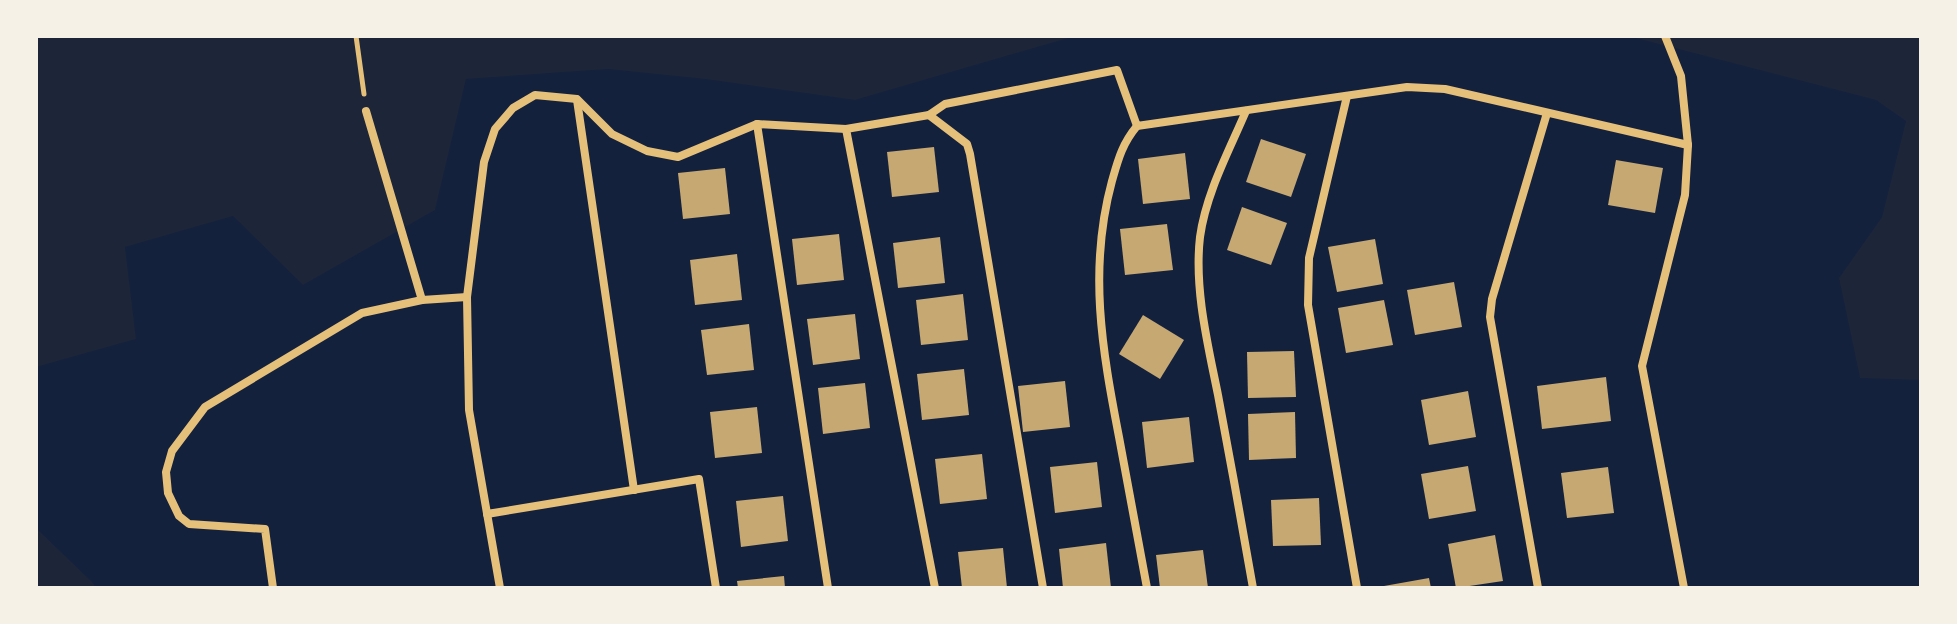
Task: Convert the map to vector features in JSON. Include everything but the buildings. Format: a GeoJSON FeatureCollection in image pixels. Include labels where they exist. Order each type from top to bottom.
{"type":"FeatureCollection","features":[{"type":"Feature","properties":{"kind":"street"},"geometry":{"type":"LineString","coordinates":[[1665,36],[1681,76],[1688,145],[1685,195],[1642,366],[1684,588]]}},
{"type":"Feature","properties":{"kind":"street"},"geometry":{"type":"LineString","coordinates":[[500,588],[469,410],[467,297],[484,162],[495,129],[513,108],[535,95],[577,99],[612,134],[647,151],[678,157],[757,124],[846,129],[929,115],[945,104],[1117,70],[1137,126]]}},
{"type":"Feature","properties":{"kind":"street"},"geometry":{"type":"LineString","coordinates":[[1147,588],[1112,401],[1098,303],[1099,240],[1104,210],[1123,142],[1137,126],[1407,87],[1445,89],[1688,145]]}},
{"type":"Feature","properties":{"kind":"street"},"geometry":{"type":"LineString","coordinates":[[1347,96],[1309,258],[1308,305],[1357,588]]}},
{"type":"Feature","properties":{"kind":"street"},"geometry":{"type":"LineString","coordinates":[[577,99],[634,490]]}},
{"type":"Feature","properties":{"kind":"street"},"geometry":{"type":"LineString","coordinates":[[366,111],[422,300]]}},
{"type":"Feature","properties":{"kind":"street"},"geometry":{"type":"LineString","coordinates":[[1246,111],[1210,197],[1200,234],[1199,251],[1201,297],[1209,347],[1253,588]]}},
{"type":"Feature","properties":{"kind":"street"},"geometry":{"type":"LineString","coordinates":[[1538,588],[1490,317],[1492,299],[1547,113]]}},
{"type":"Feature","properties":{"kind":"street"},"geometry":{"type":"LineString","coordinates":[[929,115],[967,144],[970,154],[1043,588]]}},
{"type":"Feature","properties":{"kind":"street"},"geometry":{"type":"LineString","coordinates":[[757,124],[828,588]]}},
{"type":"Feature","properties":{"kind":"street"},"geometry":{"type":"LineString","coordinates":[[846,129],[935,588]]}},
{"type":"Feature","properties":{"kind":"street"},"geometry":{"type":"LineString","coordinates":[[273,588],[265,529],[189,524],[179,516],[168,493],[166,472],[172,451],[205,407],[349,319],[362,313],[422,300],[467,297]]}},
{"type":"Feature","properties":{"kind":"street"},"geometry":{"type":"LineString","coordinates":[[487,514],[699,479],[716,588]]}},
{"type":"Feature","properties":{"kind":"path"},"geometry":{"type":"LineString","coordinates":[[356,36],[366,111]]}},
{"type":"Feature","properties":{"kind":"shaded area"},"geometry":{"type":"Polygon","coordinates":[[[36,36],[1075,36],[855,100],[608,69],[466,79],[435,210],[303,285],[233,216],[125,247],[136,339],[36,367],[36,36]]]}},
{"type":"Feature","properties":{"kind":"shaded area"},"geometry":{"type":"Polygon","coordinates":[[[1628,36],[1921,36],[1921,380],[1860,378],[1839,278],[1882,217],[1906,121],[1876,100],[1628,36]]]}},
{"type":"Feature","properties":{"kind":"shaded area"},"geometry":{"type":"Polygon","coordinates":[[[36,528],[92,582],[96,588],[36,588],[36,528]]]}}]}
